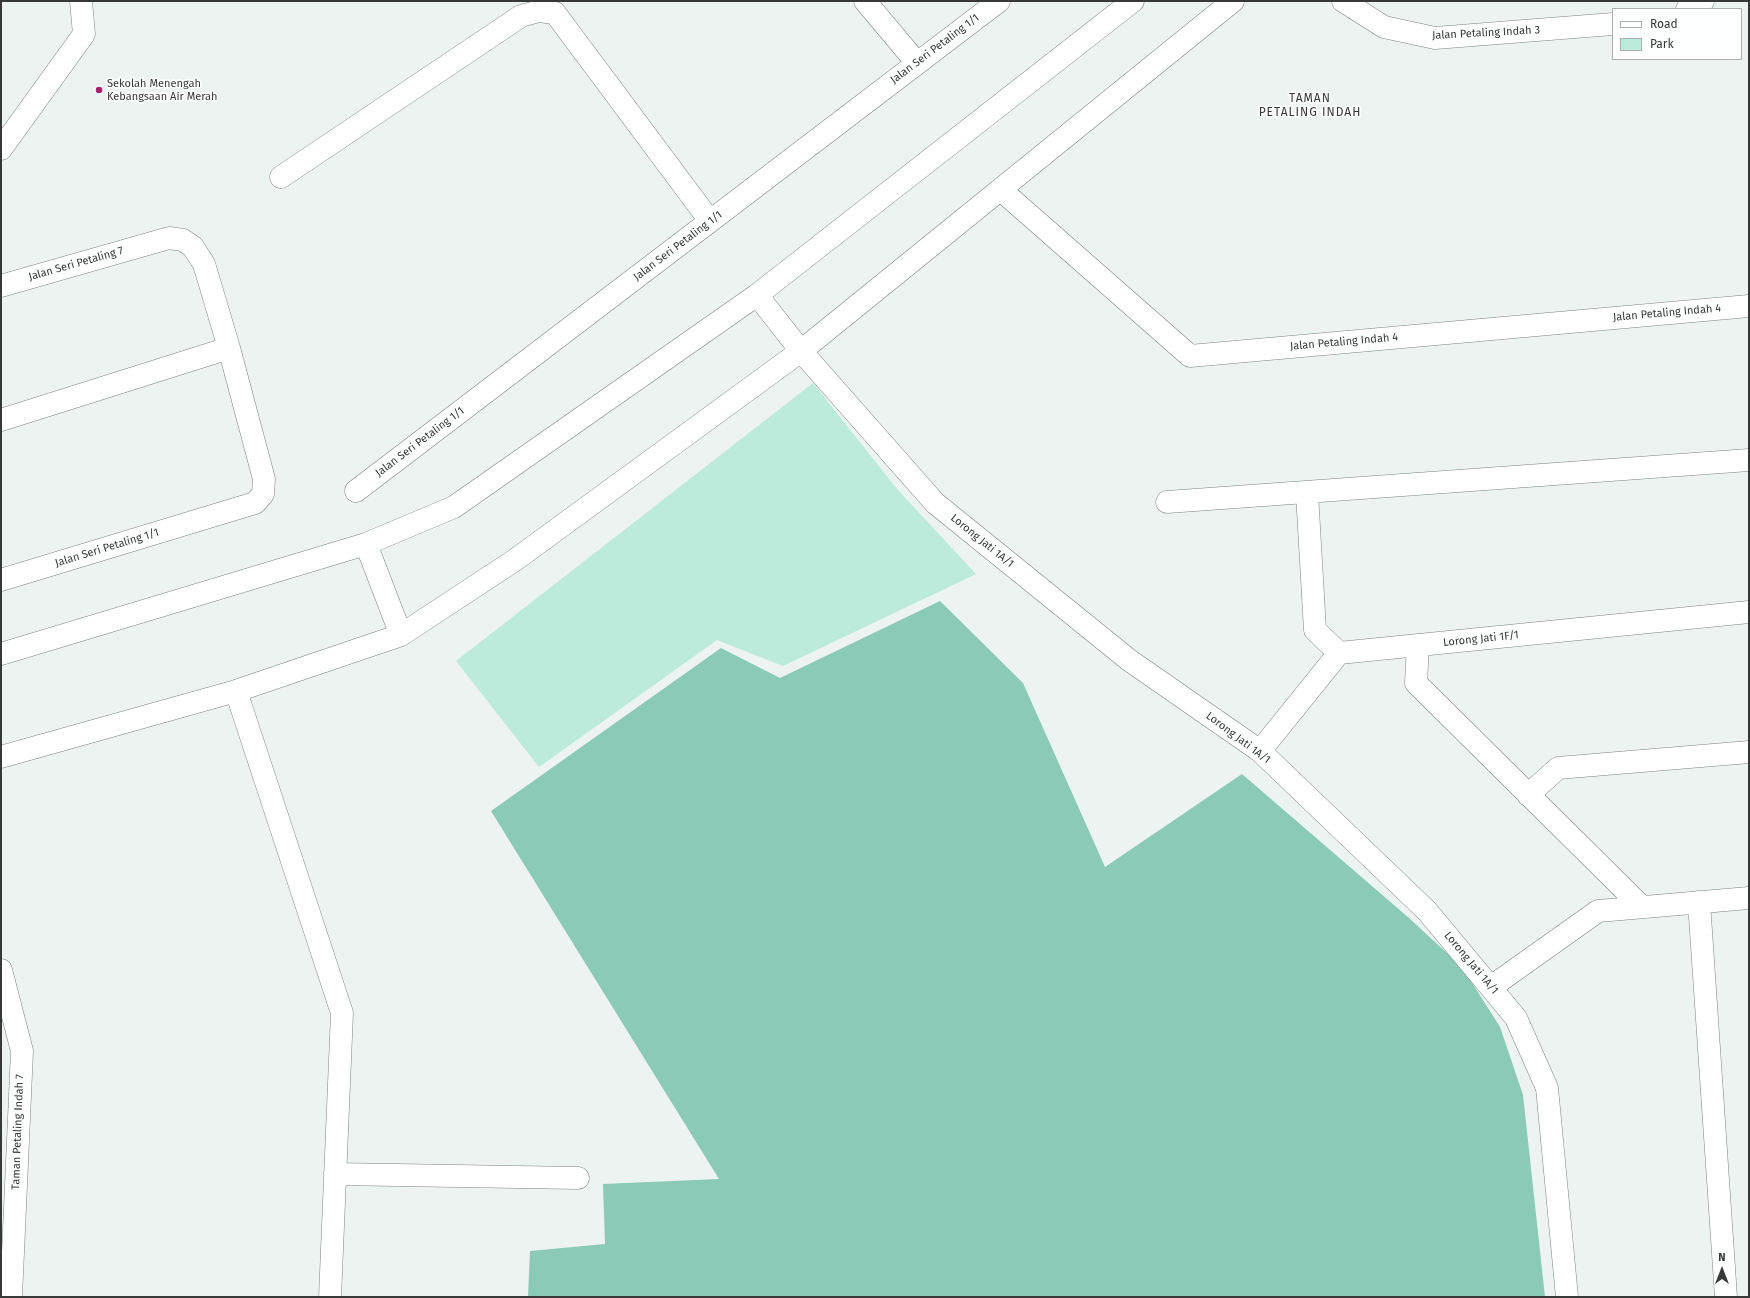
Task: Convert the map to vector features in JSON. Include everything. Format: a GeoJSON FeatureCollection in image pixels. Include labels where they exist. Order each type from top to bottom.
{"type":"FeatureCollection","features":[{"type":"Feature","properties":{"kind":"street"},"geometry":{"type":"LineString","coordinates":[[1,149],[84,34],[81,1]]}},
{"type":"Feature","properties":{"kind":"street"},"geometry":{"type":"LineString","coordinates":[[865,1],[917,63]]}},
{"type":"Feature","properties":{"kind":"street","name":"Jalan Seri Petaling 1/1"},"geometry":{"type":"LineString","coordinates":[[356,491],[999,1]]}},
{"type":"Feature","properties":{"kind":"street"},"geometry":{"type":"LineString","coordinates":[[1,654],[366,544],[454,507],[757,295],[1133,1]]}},
{"type":"Feature","properties":{"kind":"street"},"geometry":{"type":"LineString","coordinates":[[1,757],[236,691],[401,635],[515,560],[801,352],[1233,1]]}},
{"type":"Feature","properties":{"kind":"street","name":"Jalan Petaling Indah 3"},"geometry":{"type":"LineString","coordinates":[[1343,1],[1384,27],[1434,38],[1612,24]]}},
{"type":"Feature","properties":{"kind":"street"},"geometry":{"type":"LineString","coordinates":[[1689,8],[1703,1]]}},
{"type":"Feature","properties":{"kind":"street"},"geometry":{"type":"LineString","coordinates":[[281,177],[521,16],[539,12],[555,13],[710,221]]}},
{"type":"Feature","properties":{"kind":"street","name":"Jalan Petaling Indah 4"},"geometry":{"type":"LineString","coordinates":[[1001,190],[1190,356],[1749,306]]}},
{"type":"Feature","properties":{"kind":"street","name":"Jalan Seri Petaling 1/1"},"geometry":{"type":"LineString","coordinates":[[1,580],[255,503],[263,494],[264,479],[229,348],[204,264],[193,246],[183,240],[169,238],[151,243]]}},
{"type":"Feature","properties":{"kind":"street","name":"Jalan Seri Petaling 7"},"geometry":{"type":"LineString","coordinates":[[1,286],[151,243]]}},
{"type":"Feature","properties":{"kind":"street","name":"Lorong Jati 1A/1"},"geometry":{"type":"LineString","coordinates":[[757,295],[801,352],[936,503],[1129,660],[1260,751],[1427,911],[1491,987],[1516,1018],[1547,1088],[1567,1297]]}},
{"type":"Feature","properties":{"kind":"street"},"geometry":{"type":"LineString","coordinates":[[1,420],[229,348]]}},
{"type":"Feature","properties":{"kind":"street"},"geometry":{"type":"LineString","coordinates":[[1167,502],[1749,460]]}},
{"type":"Feature","properties":{"kind":"street"},"geometry":{"type":"LineString","coordinates":[[1260,751],[1339,653],[1315,630],[1307,493]]}},
{"type":"Feature","properties":{"kind":"street"},"geometry":{"type":"LineString","coordinates":[[366,544],[401,635]]}},
{"type":"Feature","properties":{"kind":"street","name":"Lorong Jati 1F/1"},"geometry":{"type":"LineString","coordinates":[[1339,653],[1749,612]]}},
{"type":"Feature","properties":{"kind":"street"},"geometry":{"type":"LineString","coordinates":[[1418,645],[1416,683],[1642,907]]}},
{"type":"Feature","properties":{"kind":"street"},"geometry":{"type":"LineString","coordinates":[[236,691],[342,1013],[330,1297]]}},
{"type":"Feature","properties":{"kind":"street"},"geometry":{"type":"LineString","coordinates":[[1528,795],[1558,768],[1749,752]]}},
{"type":"Feature","properties":{"kind":"street"},"geometry":{"type":"LineString","coordinates":[[1491,987],[1598,911],[1749,898]]}},
{"type":"Feature","properties":{"kind":"street"},"geometry":{"type":"LineString","coordinates":[[1699,902],[1726,1297]]}},
{"type":"Feature","properties":{"kind":"street","name":"Taman Petaling Indah 7"},"geometry":{"type":"LineString","coordinates":[[1,970],[22,1051],[11,1297]]}},
{"type":"Feature","properties":{"kind":"street"},"geometry":{"type":"LineString","coordinates":[[334,1174],[578,1178]]}},
{"type":"Feature","properties":{"kind":"green space"},"geometry":{"type":"Polygon","coordinates":[[[813,383],[897,489],[976,574],[783,666],[717,640],[539,767],[456,661],[813,383]]]}},
{"type":"Feature","properties":{"kind":"green space"},"geometry":{"type":"Polygon","coordinates":[[[940,601],[1023,683],[1105,867],[1242,774],[1409,918],[1462,967],[1500,1027],[1523,1095],[1545,1297],[528,1297],[530,1251],[605,1244],[603,1184],[719,1179],[491,811],[721,648],[780,678],[940,601]]]}},
{"type":"Feature","properties":{"kind":"place","name":"Sekolah Menengah Kebangsaan Air Merah"},"geometry":{"type":"Point","coordinates":[99,90]}},
{"type":"Feature","properties":{"kind":"district","name":"TAMAN PETALING INDAH"},"geometry":{"type":"Point","coordinates":[1310,106]}}]}
